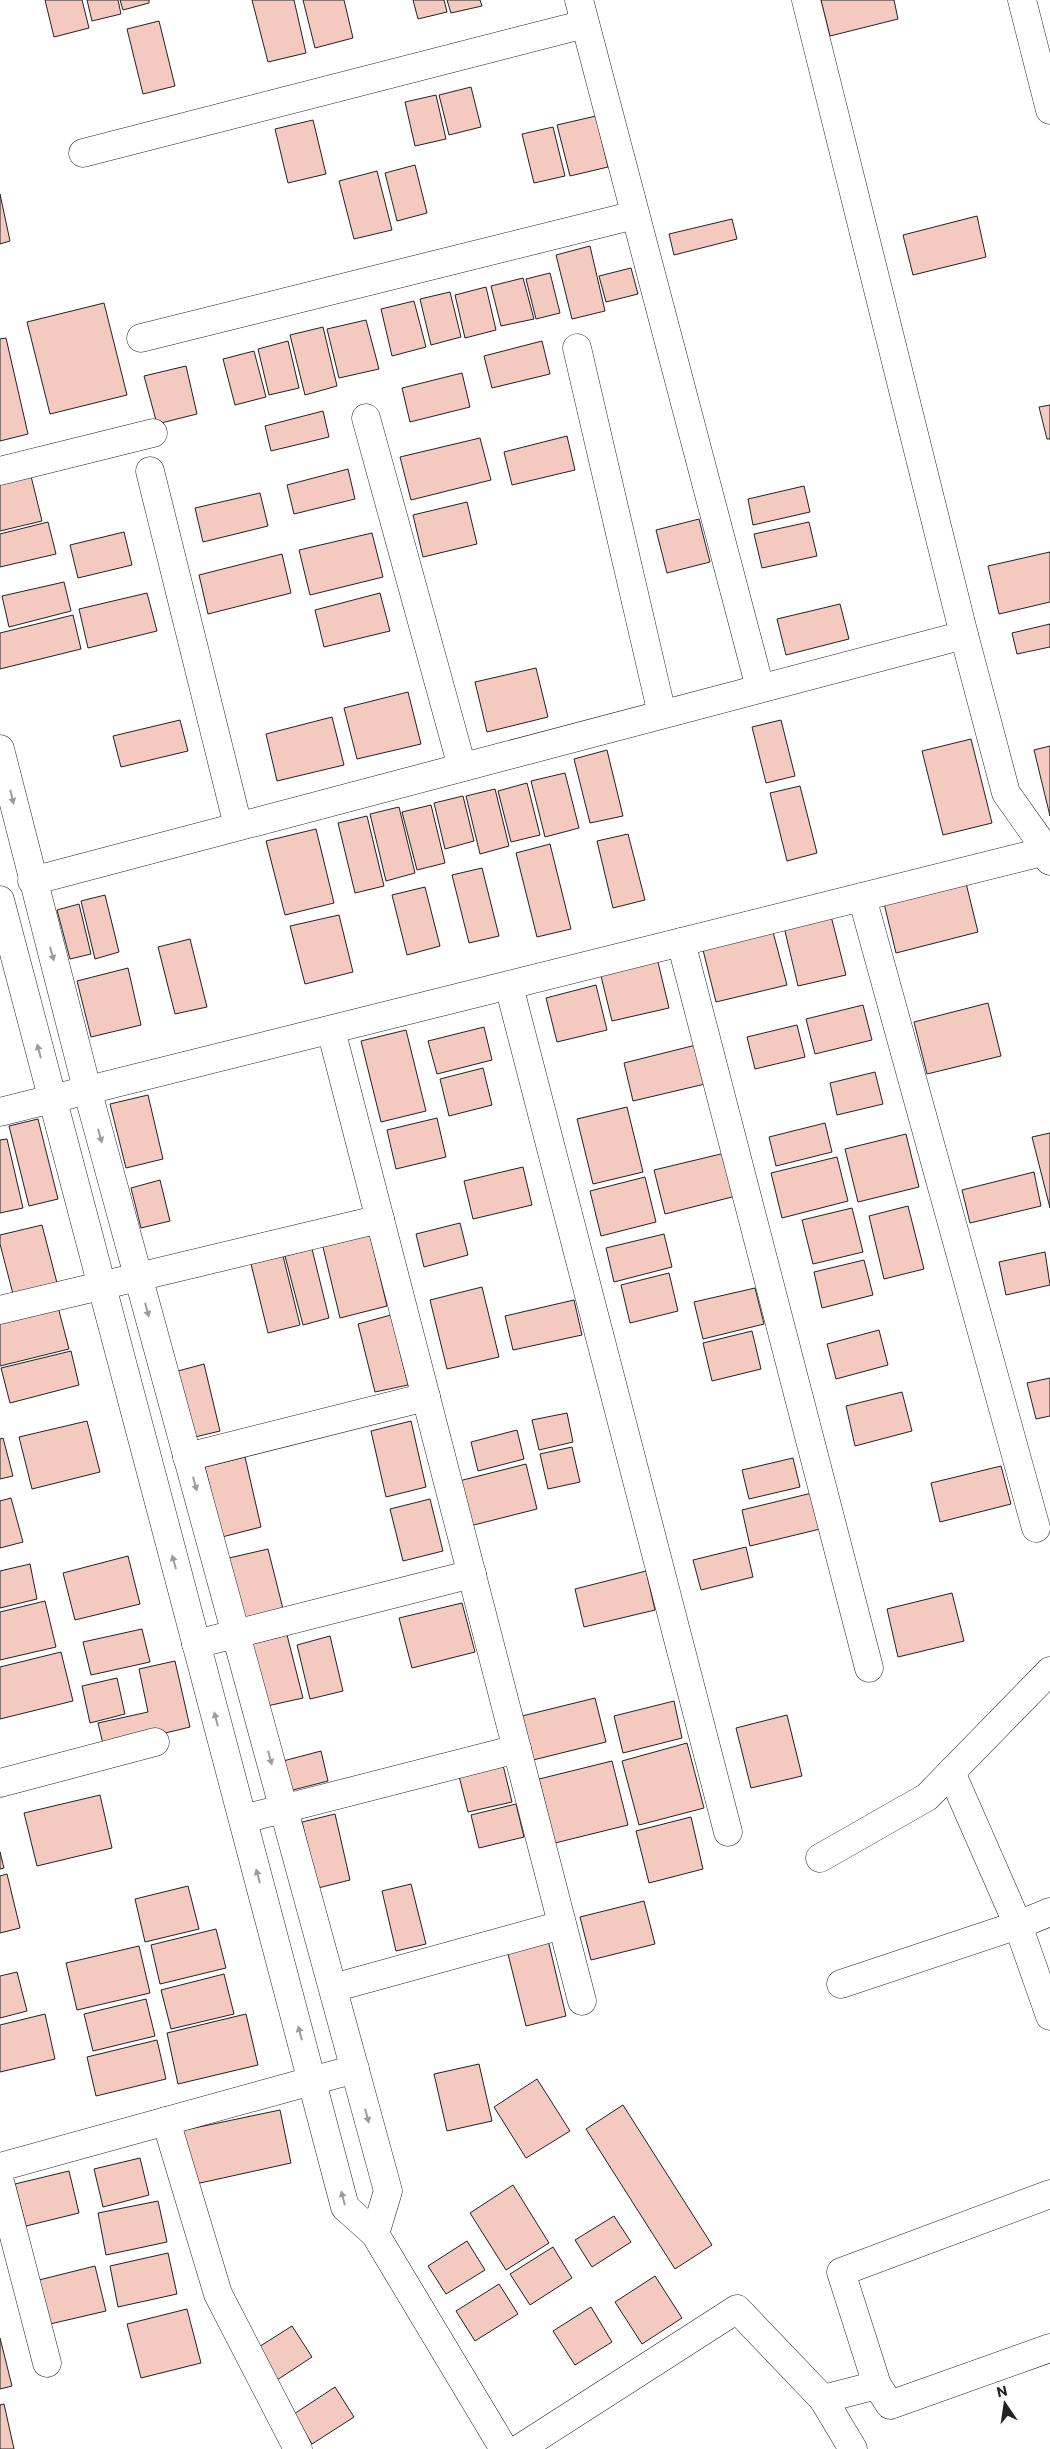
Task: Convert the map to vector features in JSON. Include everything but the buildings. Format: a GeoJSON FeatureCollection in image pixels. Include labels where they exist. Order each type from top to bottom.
{"type":"FeatureCollection","features":[{"type":"Feature","properties":{"kind":"street"},"geometry":{"type":"LineString","coordinates":[[0,1112],[862,897],[1049,854],[1006,794],[964,635],[806,0]]}},
{"type":"Feature","properties":{"kind":"street"},"geometry":{"type":"LineString","coordinates":[[1022,0],[1050,110]]}},
{"type":"Feature","properties":{"kind":"street"},"geometry":{"type":"LineString","coordinates":[[83,153],[582,12],[760,688]]}},
{"type":"Feature","properties":{"kind":"street"},"geometry":{"type":"LineString","coordinates":[[141,338],[635,215]]}},
{"type":"Feature","properties":{"kind":"street"},"geometry":{"type":"LineString","coordinates":[[577,348],[662,714]]}},
{"type":"Feature","properties":{"kind":"street"},"geometry":{"type":"LineString","coordinates":[[366,418],[462,767]]}},
{"type":"Feature","properties":{"kind":"street"},"geometry":{"type":"LineString","coordinates":[[0,471],[153,433]]}},
{"type":"Feature","properties":{"kind":"street"},"geometry":{"type":"LineString","coordinates":[[150,470],[238,826]]}},
{"type":"Feature","properties":{"kind":"street"},"geometry":{"type":"LineString","coordinates":[[32,881],[964,635]]}},
{"type":"Feature","properties":{"kind":"street"},"geometry":{"type":"LineString","coordinates":[[0,749],[32,881],[87,1089],[388,2191],[375,2234]]}},
{"type":"Feature","properties":{"kind":"street"},"geometry":{"type":"LineString","coordinates":[[862,897],[1036,1528]]}},
{"type":"Feature","properties":{"kind":"street"},"geometry":{"type":"LineString","coordinates":[[0,900],[345,2207],[375,2234],[504,2449]]}},
{"type":"Feature","properties":{"kind":"street"},"geometry":{"type":"LineString","coordinates":[[680,942],[869,1668]]}},
{"type":"Feature","properties":{"kind":"street"},"geometry":{"type":"LineString","coordinates":[[509,986],[728,1832]]}},
{"type":"Feature","properties":{"kind":"street"},"geometry":{"type":"LineString","coordinates":[[331,1030],[582,2001]]}},
{"type":"Feature","properties":{"kind":"street"},"geometry":{"type":"LineString","coordinates":[[0,1310],[101,1284],[380,1219]]}},
{"type":"Feature","properties":{"kind":"street"},"geometry":{"type":"LineString","coordinates":[[187,1457],[426,1397]]}},
{"type":"Feature","properties":{"kind":"street"},"geometry":{"type":"LineString","coordinates":[[196,1644],[472,1574]]}},
{"type":"Feature","properties":{"kind":"street"},"geometry":{"type":"LineString","coordinates":[[820,1858],[927,1797],[1050,1671]]}},
{"type":"Feature","properties":{"kind":"street"},"geometry":{"type":"LineString","coordinates":[[2,1776],[155,1742]]}},
{"type":"Feature","properties":{"kind":"street"},"geometry":{"type":"LineString","coordinates":[[243,1819],[517,1749]]}},
{"type":"Feature","properties":{"kind":"street"},"geometry":{"type":"LineString","coordinates":[[951,1772],[1018,1925],[1050,2016]]}},
{"type":"Feature","properties":{"kind":"street"},"geometry":{"type":"LineString","coordinates":[[841,1984],[1018,1925],[1050,1912]]}},
{"type":"Feature","properties":{"kind":"street"},"geometry":{"type":"LineString","coordinates":[[333,1988],[562,1925]]}},
{"type":"Feature","properties":{"kind":"street"},"geometry":{"type":"LineString","coordinates":[[0,2167],[355,2069]]}},
{"type":"Feature","properties":{"kind":"street"},"geometry":{"type":"LineString","coordinates":[[166,2121],[218,2294],[298,2449]]}},
{"type":"Feature","properties":{"kind":"street"},"geometry":{"type":"LineString","coordinates":[[0,2182],[47,2363]]}},
{"type":"Feature","properties":{"kind":"street"},"geometry":{"type":"LineString","coordinates":[[1050,2194],[841,2272],[876,2385],[890,2406],[1050,2348]]}},
{"type":"Feature","properties":{"kind":"street"},"geometry":{"type":"LineString","coordinates":[[519,2449],[737,2309],[823,2399],[853,2449]]}},
{"type":"Feature","properties":{"kind":"street"},"geometry":{"type":"LineString","coordinates":[[823,2399],[876,2385]]}}]}
